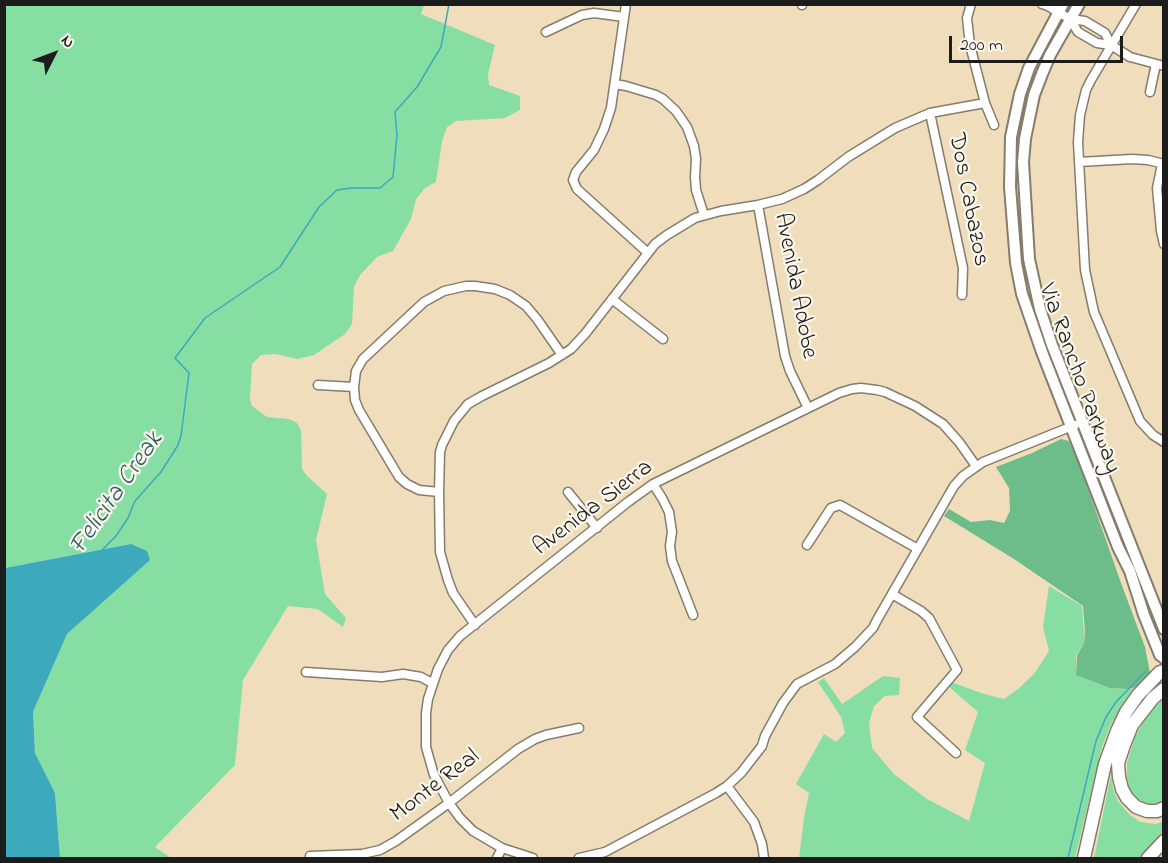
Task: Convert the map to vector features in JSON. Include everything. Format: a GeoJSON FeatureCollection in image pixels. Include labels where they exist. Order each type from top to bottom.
{"type":"FeatureCollection","features":[{"type":"Feature","properties":{"kind":"highway"},"geometry":{"type":"LineString","coordinates":[[1084,858],[1105,764],[1117,731],[1138,694],[1160,672],[1164,671]]}},
{"type":"Feature","properties":{"kind":"highway"},"geometry":{"type":"LineString","coordinates":[[1164,688],[1132,725],[1118,763],[1122,789],[1136,807],[1157,812],[1164,808]]}},
{"type":"Feature","properties":{"kind":"highway"},"geometry":{"type":"LineString","coordinates":[[1148,858],[1164,841]]}},
{"type":"Feature","properties":{"kind":"main road","name":"Via Rancho Parkway"},"geometry":{"type":"LineString","coordinates":[[1079,4],[1050,55],[1042,74],[1034,95],[1025,139],[1023,162],[1029,260],[1040,309],[1052,345],[1164,629]]}},
{"type":"Feature","properties":{"kind":"main road","name":"Via Rancho Parkway"},"geometry":{"type":"LineString","coordinates":[[1060,8],[1029,68],[1020,94],[1011,137],[1010,187],[1016,263],[1022,294],[1042,352],[1118,547],[1130,571],[1144,615],[1160,655],[1164,658]]}},
{"type":"Feature","properties":{"kind":"street"},"geometry":{"type":"LineString","coordinates":[[626,4],[611,108],[594,150],[576,172],[573,180],[577,189],[648,253]]}},
{"type":"Feature","properties":{"kind":"street"},"geometry":{"type":"LineString","coordinates":[[971,4],[967,18],[970,45],[985,103],[994,125]]}},
{"type":"Feature","properties":{"kind":"street"},"geometry":{"type":"LineString","coordinates":[[1042,4],[1060,8],[1070,19],[1085,21],[1104,33],[1111,45],[1130,57],[1160,65],[1150,92]]}},
{"type":"Feature","properties":{"kind":"street"},"geometry":{"type":"LineString","coordinates":[[1136,4],[1086,90],[1080,115],[1078,142],[1085,270],[1094,312],[1140,421],[1164,442]]}},
{"type":"Feature","properties":{"kind":"street"},"geometry":{"type":"LineString","coordinates":[[546,32],[582,15],[624,17]]}},
{"type":"Feature","properties":{"kind":"street"},"geometry":{"type":"LineString","coordinates":[[615,84],[656,95],[670,105],[687,127],[694,146],[696,190],[704,215]]}},
{"type":"Feature","properties":{"kind":"street"},"geometry":{"type":"LineString","coordinates":[[475,625],[453,593],[440,552],[440,452],[454,421],[468,405],[571,349],[648,253],[667,235],[695,218],[782,199],[804,189],[848,157],[895,128],[930,113],[985,103]]}},
{"type":"Feature","properties":{"kind":"street","name":"Dos Cabazos"},"geometry":{"type":"LineString","coordinates":[[930,113],[963,267],[962,295]]}},
{"type":"Feature","properties":{"kind":"street"},"geometry":{"type":"LineString","coordinates":[[1079,162],[1132,159],[1163,164],[1158,188],[1164,244]]}},
{"type":"Feature","properties":{"kind":"street","name":"Avenida Adobe"},"geometry":{"type":"LineString","coordinates":[[758,205],[785,356],[808,408]]}},
{"type":"Feature","properties":{"kind":"street"},"geometry":{"type":"LineString","coordinates":[[439,492],[419,490],[406,484],[399,477],[359,410],[354,387],[356,371],[363,359],[424,302],[444,291],[466,286],[495,289],[510,295],[526,306],[562,355]]}},
{"type":"Feature","properties":{"kind":"street"},"geometry":{"type":"LineString","coordinates":[[612,299],[663,339]]}},
{"type":"Feature","properties":{"kind":"street"},"geometry":{"type":"LineString","coordinates":[[318,385],[354,387]]}},
{"type":"Feature","properties":{"kind":"street","name":"Avenida Sierra"},"geometry":{"type":"LineString","coordinates":[[533,858],[502,848],[473,831],[449,803],[434,775],[426,747],[428,699],[432,682],[448,651],[460,636],[653,484],[839,393],[861,388],[885,392],[915,406],[943,424],[976,466]]}},
{"type":"Feature","properties":{"kind":"street"},"geometry":{"type":"LineString","coordinates":[[579,858],[605,852],[727,786],[741,773],[762,746],[783,703],[798,684],[835,664],[873,628],[954,486],[963,476],[984,462],[1083,422]]}},
{"type":"Feature","properties":{"kind":"street"},"geometry":{"type":"LineString","coordinates":[[653,484],[669,512],[672,561],[693,615]]}},
{"type":"Feature","properties":{"kind":"street"},"geometry":{"type":"LineString","coordinates":[[568,492],[597,528]]}},
{"type":"Feature","properties":{"kind":"street"},"geometry":{"type":"LineString","coordinates":[[807,545],[831,508],[840,505],[918,549]]}},
{"type":"Feature","properties":{"kind":"street"},"geometry":{"type":"LineString","coordinates":[[892,594],[929,618],[957,670],[917,717],[956,753]]}},
{"type":"Feature","properties":{"kind":"street"},"geometry":{"type":"LineString","coordinates":[[306,672],[382,677],[403,674],[421,677],[432,682]]}},
{"type":"Feature","properties":{"kind":"street","name":"Monte Real"},"geometry":{"type":"LineString","coordinates":[[310,856],[362,855],[380,850],[396,842],[518,749],[546,735],[579,728]]}},
{"type":"Feature","properties":{"kind":"street"},"geometry":{"type":"LineString","coordinates":[[727,786],[754,822],[762,844],[764,858]]}},
{"type":"Feature","properties":{"kind":"street"},"geometry":{"type":"LineString","coordinates":[[497,858],[502,848]]}},
{"type":"Feature","properties":{"kind":"green space"},"geometry":{"type":"Polygon","coordinates":[[[5,5],[424,5],[421,14],[495,45],[488,74],[489,85],[520,96],[520,110],[505,118],[456,121],[447,127],[442,141],[436,182],[425,188],[416,199],[411,219],[393,251],[377,257],[360,275],[354,287],[352,324],[345,334],[314,355],[297,359],[276,354],[261,355],[252,364],[250,399],[252,406],[267,417],[289,419],[297,423],[301,430],[302,469],[327,494],[316,540],[325,594],[346,618],[343,627],[318,609],[288,606],[243,680],[235,765],[155,847],[171,858],[60,858],[55,793],[35,753],[33,712],[67,634],[149,560],[131,544],[5,568],[5,5]]]}},
{"type":"Feature","properties":{"kind":"green space"},"geometry":{"type":"Polygon","coordinates":[[[1061,439],[1069,441],[1078,460],[1145,647],[1150,673],[1138,687],[1110,688],[1076,675],[1077,655],[1084,644],[1083,606],[1014,559],[944,516],[949,509],[971,522],[990,520],[1004,523],[1010,511],[1009,488],[996,467],[1061,439]]]}},
{"type":"Feature","properties":{"kind":"green space"},"geometry":{"type":"Polygon","coordinates":[[[1049,586],[1082,606],[1084,644],[1076,655],[1076,675],[1111,688],[1137,688],[1120,709],[1102,747],[1075,858],[799,858],[809,793],[796,784],[824,734],[836,742],[845,733],[841,717],[818,682],[824,678],[842,704],[883,676],[900,678],[899,695],[885,696],[874,706],[869,723],[872,748],[894,774],[927,799],[969,821],[985,763],[965,750],[978,712],[947,685],[951,682],[1004,699],[1034,674],[1049,651],[1043,627],[1049,586]]]}},
{"type":"Feature","properties":{"kind":"green space"},"geometry":{"type":"Polygon","coordinates":[[[1163,700],[1163,799],[1159,803],[1147,804],[1136,798],[1129,788],[1127,763],[1135,737],[1142,724],[1163,700]]]}},
{"type":"Feature","properties":{"kind":"green space"},"geometry":{"type":"Polygon","coordinates":[[[1111,775],[1118,801],[1129,814],[1140,822],[1155,824],[1163,822],[1163,836],[1144,858],[1094,858],[1111,775]]]}},
{"type":"Feature","properties":{"kind":"water"},"geometry":{"type":"Polygon","coordinates":[[[131,544],[147,551],[150,560],[67,634],[33,712],[35,753],[55,793],[60,858],[5,858],[5,568],[131,544]]]}},
{"type":"Feature","properties":{"kind":"waterway","name":"Felicita Creak"},"geometry":{"type":"LineString","coordinates":[[102,550],[116,536],[128,518],[135,501],[161,472],[178,445],[189,373],[175,358],[205,318],[280,267],[319,207],[337,190],[380,188],[393,177],[397,135],[395,112],[417,87],[441,47],[449,4]]}},
{"type":"Feature","properties":{"kind":"waterway"},"geometry":{"type":"LineString","coordinates":[[1068,858],[1096,741],[1106,717],[1116,702],[1145,672]]}}]}
